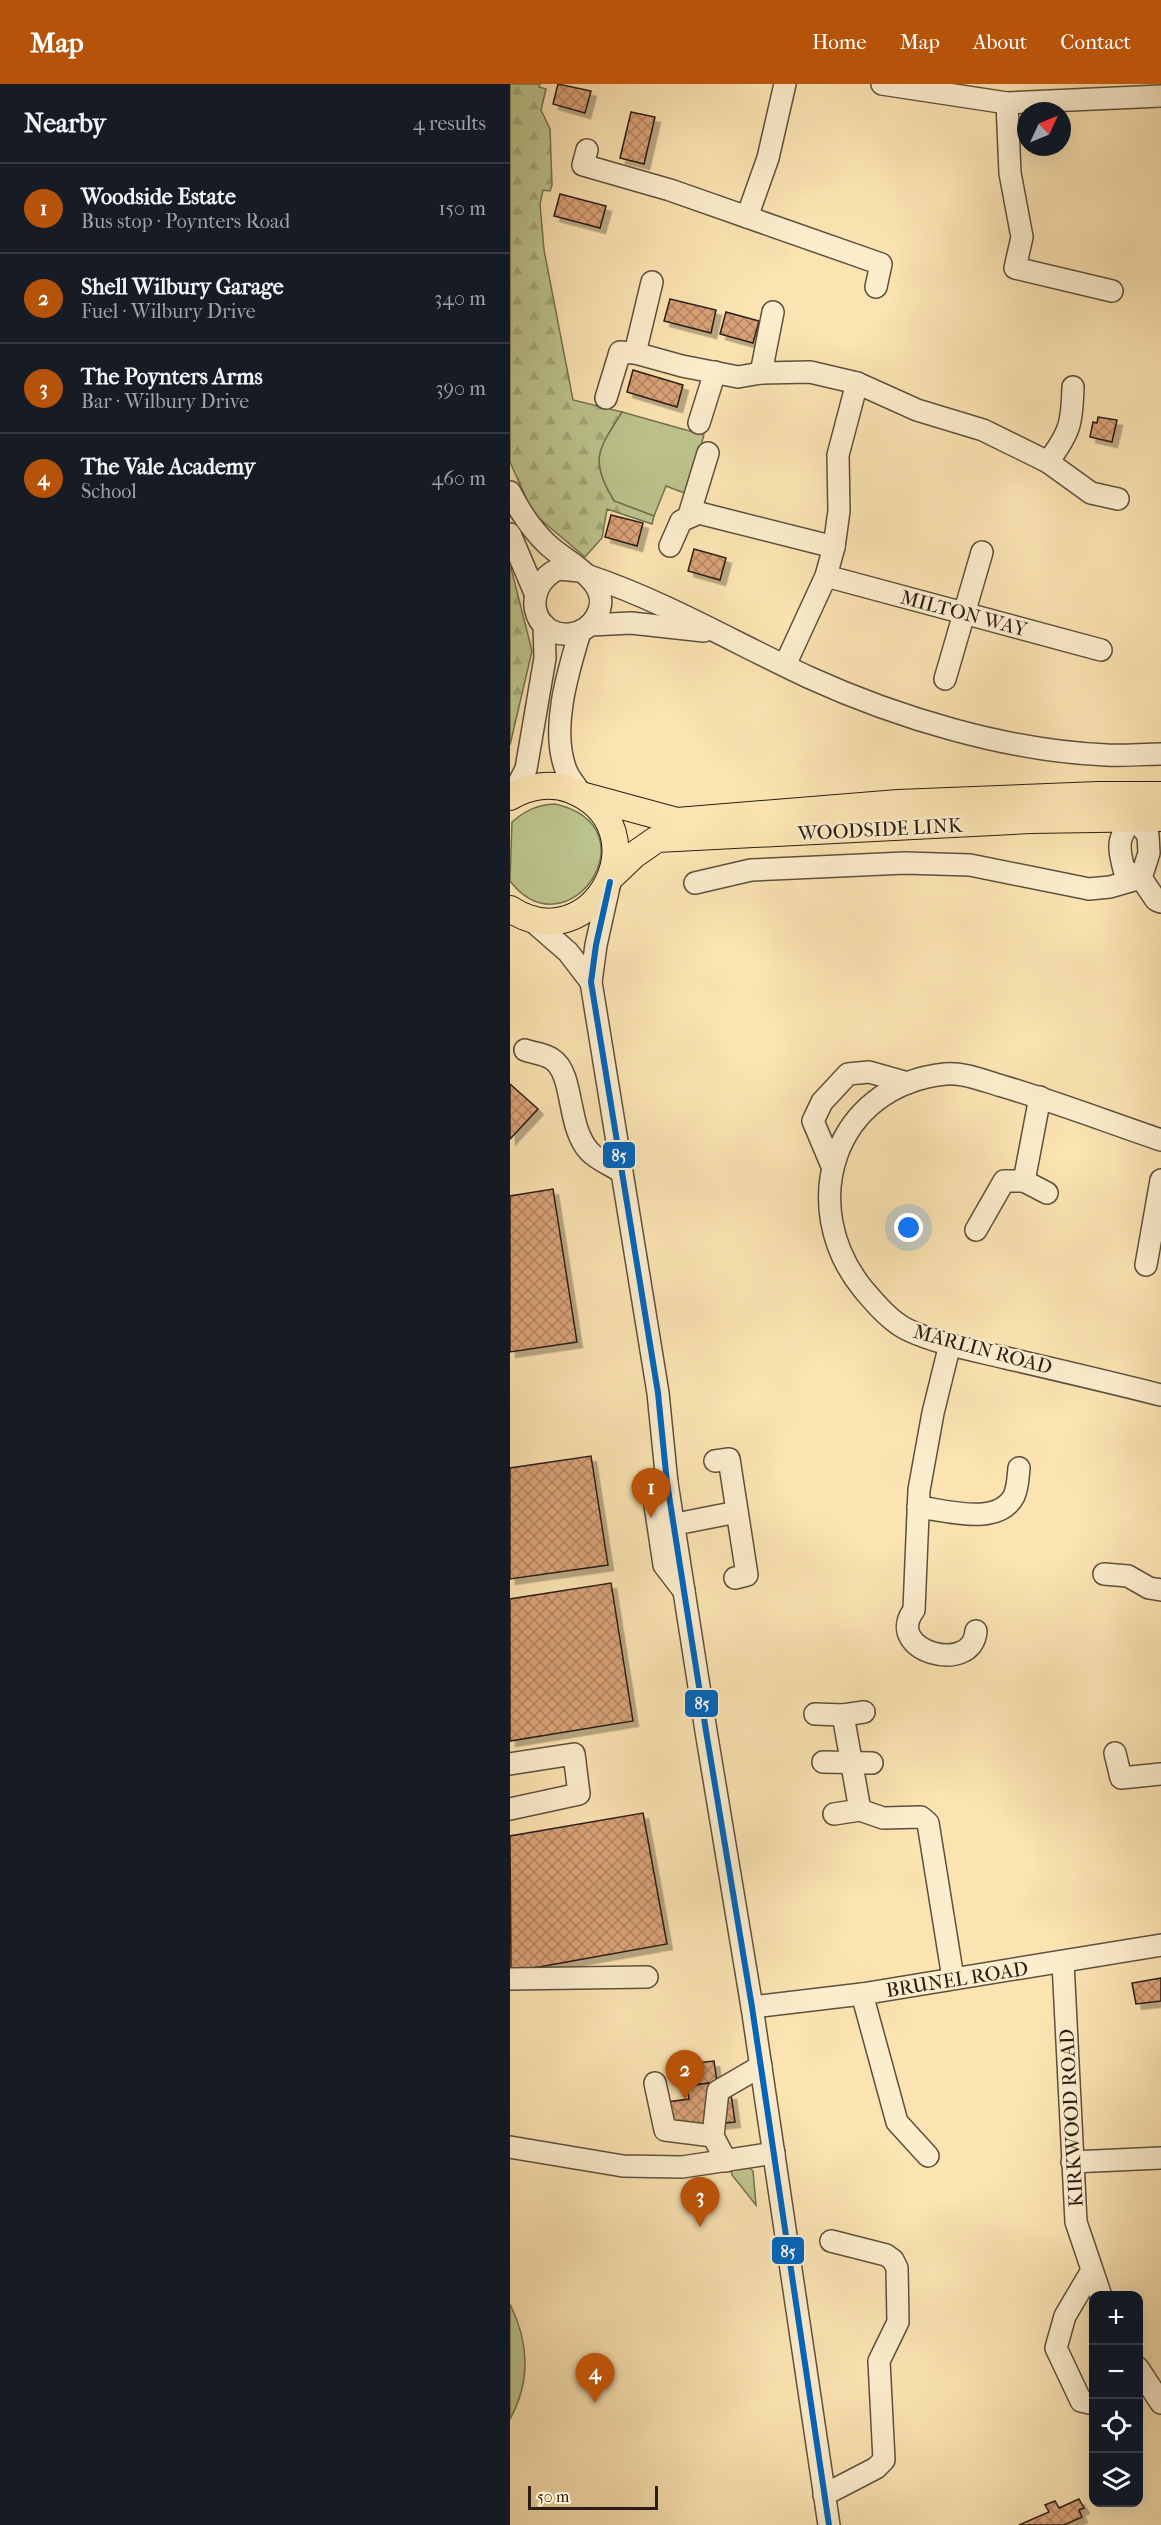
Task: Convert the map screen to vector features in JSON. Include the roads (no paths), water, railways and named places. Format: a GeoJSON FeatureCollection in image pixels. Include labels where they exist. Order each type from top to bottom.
{"type":"FeatureCollection","features":[{"type":"Feature","properties":{"kind":"main road","name":"WOODSIDE LINK"},"geometry":{"type":"LineString","coordinates":[[511,796],[529,788],[546,785],[565,787],[583,795],[677,821],[898,803],[1132,806],[1161,818]]}},
{"type":"Feature","properties":{"kind":"main road"},"geometry":{"type":"LineString","coordinates":[[583,795],[599,808],[609,823],[615,840],[616,858],[611,879]]}},
{"type":"Feature","properties":{"kind":"main road","name":"WOODSIDE LINK"},"geometry":{"type":"LineString","coordinates":[[519,914],[548,921],[567,919],[585,911],[599,898],[611,879],[634,855],[657,840],[1132,806],[1161,795]]}},
{"type":"Feature","properties":{"kind":"street"},"geometry":{"type":"LineString","coordinates":[[747,217],[768,158],[785,84]]}},
{"type":"Feature","properties":{"kind":"street"},"geometry":{"type":"LineString","coordinates":[[882,84],[1007,103],[1161,96]]}},
{"type":"Feature","properties":{"kind":"street"},"geometry":{"type":"LineString","coordinates":[[1007,103],[1010,173],[1022,237],[1015,268],[1112,291]]}},
{"type":"Feature","properties":{"kind":"street"},"geometry":{"type":"LineString","coordinates":[[587,150],[583,165],[670,190],[828,248],[881,264],[876,286]]}},
{"type":"Feature","properties":{"kind":"street"},"geometry":{"type":"LineString","coordinates":[[634,353],[652,282]]}},
{"type":"Feature","properties":{"kind":"street"},"geometry":{"type":"LineString","coordinates":[[761,372],[773,312]]}},
{"type":"Feature","properties":{"kind":"street"},"geometry":{"type":"LineString","coordinates":[[606,398],[620,352],[634,353],[738,377],[761,372],[810,372],[857,382],[917,410],[983,430],[1048,462],[1092,493],[1118,499]]}},
{"type":"Feature","properties":{"kind":"street"},"geometry":{"type":"LineString","coordinates":[[699,423],[715,372]]}},
{"type":"Feature","properties":{"kind":"street"},"geometry":{"type":"LineString","coordinates":[[785,665],[826,576],[834,547],[839,511],[838,455],[857,382]]}},
{"type":"Feature","properties":{"kind":"street"},"geometry":{"type":"LineString","coordinates":[[1048,462],[1064,442],[1072,422],[1073,387]]}},
{"type":"Feature","properties":{"kind":"street"},"geometry":{"type":"LineString","coordinates":[[689,515],[708,453]]}},
{"type":"Feature","properties":{"kind":"street"},"geometry":{"type":"LineString","coordinates":[[510,492],[546,544],[585,573],[596,585],[600,606],[585,628],[564,688],[561,739],[566,770],[583,795]]}},
{"type":"Feature","properties":{"kind":"street"},"geometry":{"type":"LineString","coordinates":[[670,546],[681,521],[689,515],[699,513],[834,547]]}},
{"type":"Feature","properties":{"kind":"street"},"geometry":{"type":"LineString","coordinates":[[510,534],[535,593],[537,615],[544,625],[561,634],[585,628],[631,622],[720,633]]}},
{"type":"Feature","properties":{"kind":"street"},"geometry":{"type":"LineString","coordinates":[[945,679],[982,552]]}},
{"type":"Feature","properties":{"kind":"street"},"geometry":{"type":"LineString","coordinates":[[535,593],[540,582],[558,569],[585,573],[634,591],[785,665],[912,719],[1037,748],[1107,756],[1161,754]]}},
{"type":"Feature","properties":{"kind":"street","name":"MILTON WAY"},"geometry":{"type":"LineString","coordinates":[[826,576],[1101,650]]}},
{"type":"Feature","properties":{"kind":"street"},"geometry":{"type":"LineString","coordinates":[[511,796],[526,769],[545,658],[544,625]]}},
{"type":"Feature","properties":{"kind":"street"},"geometry":{"type":"LineString","coordinates":[[1132,806],[1148,835],[1149,853],[1141,878]]}},
{"type":"Feature","properties":{"kind":"street"},"geometry":{"type":"LineString","coordinates":[[695,883],[751,870],[905,863],[970,865],[1089,889],[1110,888],[1141,878]]}},
{"type":"Feature","properties":{"kind":"street"},"geometry":{"type":"LineString","coordinates":[[1141,878],[1161,902]]}},
{"type":"Feature","properties":{"kind":"street"},"geometry":{"type":"LineString","coordinates":[[611,879],[596,945],[591,982],[657,1393],[667,1482],[676,1524],[684,1592],[752,2007],[829,2525]]}},
{"type":"Feature","properties":{"kind":"street"},"geometry":{"type":"LineString","coordinates":[[519,914],[568,952],[591,982]]}},
{"type":"Feature","properties":{"kind":"street"},"geometry":{"type":"LineString","coordinates":[[525,1050],[551,1059],[565,1074],[571,1116],[580,1138],[590,1152],[621,1171]]}},
{"type":"Feature","properties":{"kind":"street"},"geometry":{"type":"LineString","coordinates":[[832,1166],[813,1121],[822,1102],[848,1074],[858,1071],[908,1083]]}},
{"type":"Feature","properties":{"kind":"street","name":"MARLIN ROAD"},"geometry":{"type":"LineString","coordinates":[[1161,1140],[1040,1097],[954,1073],[923,1078],[908,1083],[862,1113],[843,1138],[832,1166],[828,1199],[835,1242],[851,1275],[876,1305],[905,1328],[950,1344],[1161,1395]]}},
{"type":"Feature","properties":{"kind":"street"},"geometry":{"type":"LineString","coordinates":[[1024,1181],[1040,1097]]}},
{"type":"Feature","properties":{"kind":"street"},"geometry":{"type":"LineString","coordinates":[[1146,1265],[1161,1180]]}},
{"type":"Feature","properties":{"kind":"street"},"geometry":{"type":"LineString","coordinates":[[976,1230],[1004,1181],[1024,1181],[1047,1193]]}},
{"type":"Feature","properties":{"kind":"street"},"geometry":{"type":"LineString","coordinates":[[950,1344],[929,1434],[918,1507],[914,1610],[908,1618],[908,1632],[925,1651],[944,1656],[974,1641],[976,1631]]}},
{"type":"Feature","properties":{"kind":"street"},"geometry":{"type":"LineString","coordinates":[[714,1461],[729,1459],[747,1575],[735,1578]]}},
{"type":"Feature","properties":{"kind":"street"},"geometry":{"type":"LineString","coordinates":[[918,1507],[982,1514],[998,1511],[1013,1497],[1019,1468]]}},
{"type":"Feature","properties":{"kind":"street"},"geometry":{"type":"LineString","coordinates":[[667,1482],[655,1505],[664,1565],[684,1592]]}},
{"type":"Feature","properties":{"kind":"street"},"geometry":{"type":"LineString","coordinates":[[676,1524],[737,1512]]}},
{"type":"Feature","properties":{"kind":"street"},"geometry":{"type":"LineString","coordinates":[[1104,1574],[1128,1576],[1149,1588],[1161,1590]]}},
{"type":"Feature","properties":{"kind":"street"},"geometry":{"type":"LineString","coordinates":[[815,1714],[843,1715],[864,1712]]}},
{"type":"Feature","properties":{"kind":"street"},"geometry":{"type":"LineString","coordinates":[[843,1715],[862,1763],[860,1810]]}},
{"type":"Feature","properties":{"kind":"street"},"geometry":{"type":"LineString","coordinates":[[1115,1753],[1120,1778],[1161,1774]]}},
{"type":"Feature","properties":{"kind":"street"},"geometry":{"type":"LineString","coordinates":[[510,1764],[574,1754],[579,1794],[510,1809]]}},
{"type":"Feature","properties":{"kind":"street"},"geometry":{"type":"LineString","coordinates":[[823,1762],[862,1763]]}},
{"type":"Feature","properties":{"kind":"street"},"geometry":{"type":"LineString","coordinates":[[834,1814],[860,1810],[883,1818],[921,1817],[928,1823],[953,1978]]}},
{"type":"Feature","properties":{"kind":"street","name":"BRUNEL ROAD"},"geometry":{"type":"LineString","coordinates":[[752,2007],[862,1994],[1161,1945]]}},
{"type":"Feature","properties":{"kind":"street","name":"KIRKWOOD ROAD"},"geometry":{"type":"LineString","coordinates":[[1063,1962],[1076,2222],[1099,2291]]}},
{"type":"Feature","properties":{"kind":"street"},"geometry":{"type":"LineString","coordinates":[[510,1979],[647,1977]]}},
{"type":"Feature","properties":{"kind":"street"},"geometry":{"type":"LineString","coordinates":[[862,1994],[897,2122],[928,2156]]}},
{"type":"Feature","properties":{"kind":"street"},"geometry":{"type":"LineString","coordinates":[[726,2161],[713,2136],[718,2091],[761,2066]]}},
{"type":"Feature","properties":{"kind":"street"},"geometry":{"type":"LineString","coordinates":[[655,2083],[665,2130],[713,2136]]}},
{"type":"Feature","properties":{"kind":"street"},"geometry":{"type":"LineString","coordinates":[[510,2147],[623,2166],[682,2167],[774,2153]]}},
{"type":"Feature","properties":{"kind":"street"},"geometry":{"type":"LineString","coordinates":[[1072,2162],[1161,2158]]}},
{"type":"Feature","properties":{"kind":"street"},"geometry":{"type":"LineString","coordinates":[[824,2495],[876,2468],[884,2460],[879,2361],[898,2322],[897,2268],[893,2260],[886,2255],[831,2241]]}},
{"type":"Feature","properties":{"kind":"street"},"geometry":{"type":"LineString","coordinates":[[1089,2403],[1081,2401],[1056,2348],[1065,2316],[1091,2272]]}},
{"type":"Feature","properties":{"kind":"place","name":"Woodside Estate"},"geometry":{"type":"Point","coordinates":[651,1518]}},
{"type":"Feature","properties":{"kind":"place","name":"Shell Wilbury Garage"},"geometry":{"type":"Point","coordinates":[685,2100]}},
{"type":"Feature","properties":{"kind":"place","name":"The Poynters Arms"},"geometry":{"type":"Point","coordinates":[700,2227]}},
{"type":"Feature","properties":{"kind":"place","name":"The Vale Academy"},"geometry":{"type":"Point","coordinates":[595,2403]}}]}
